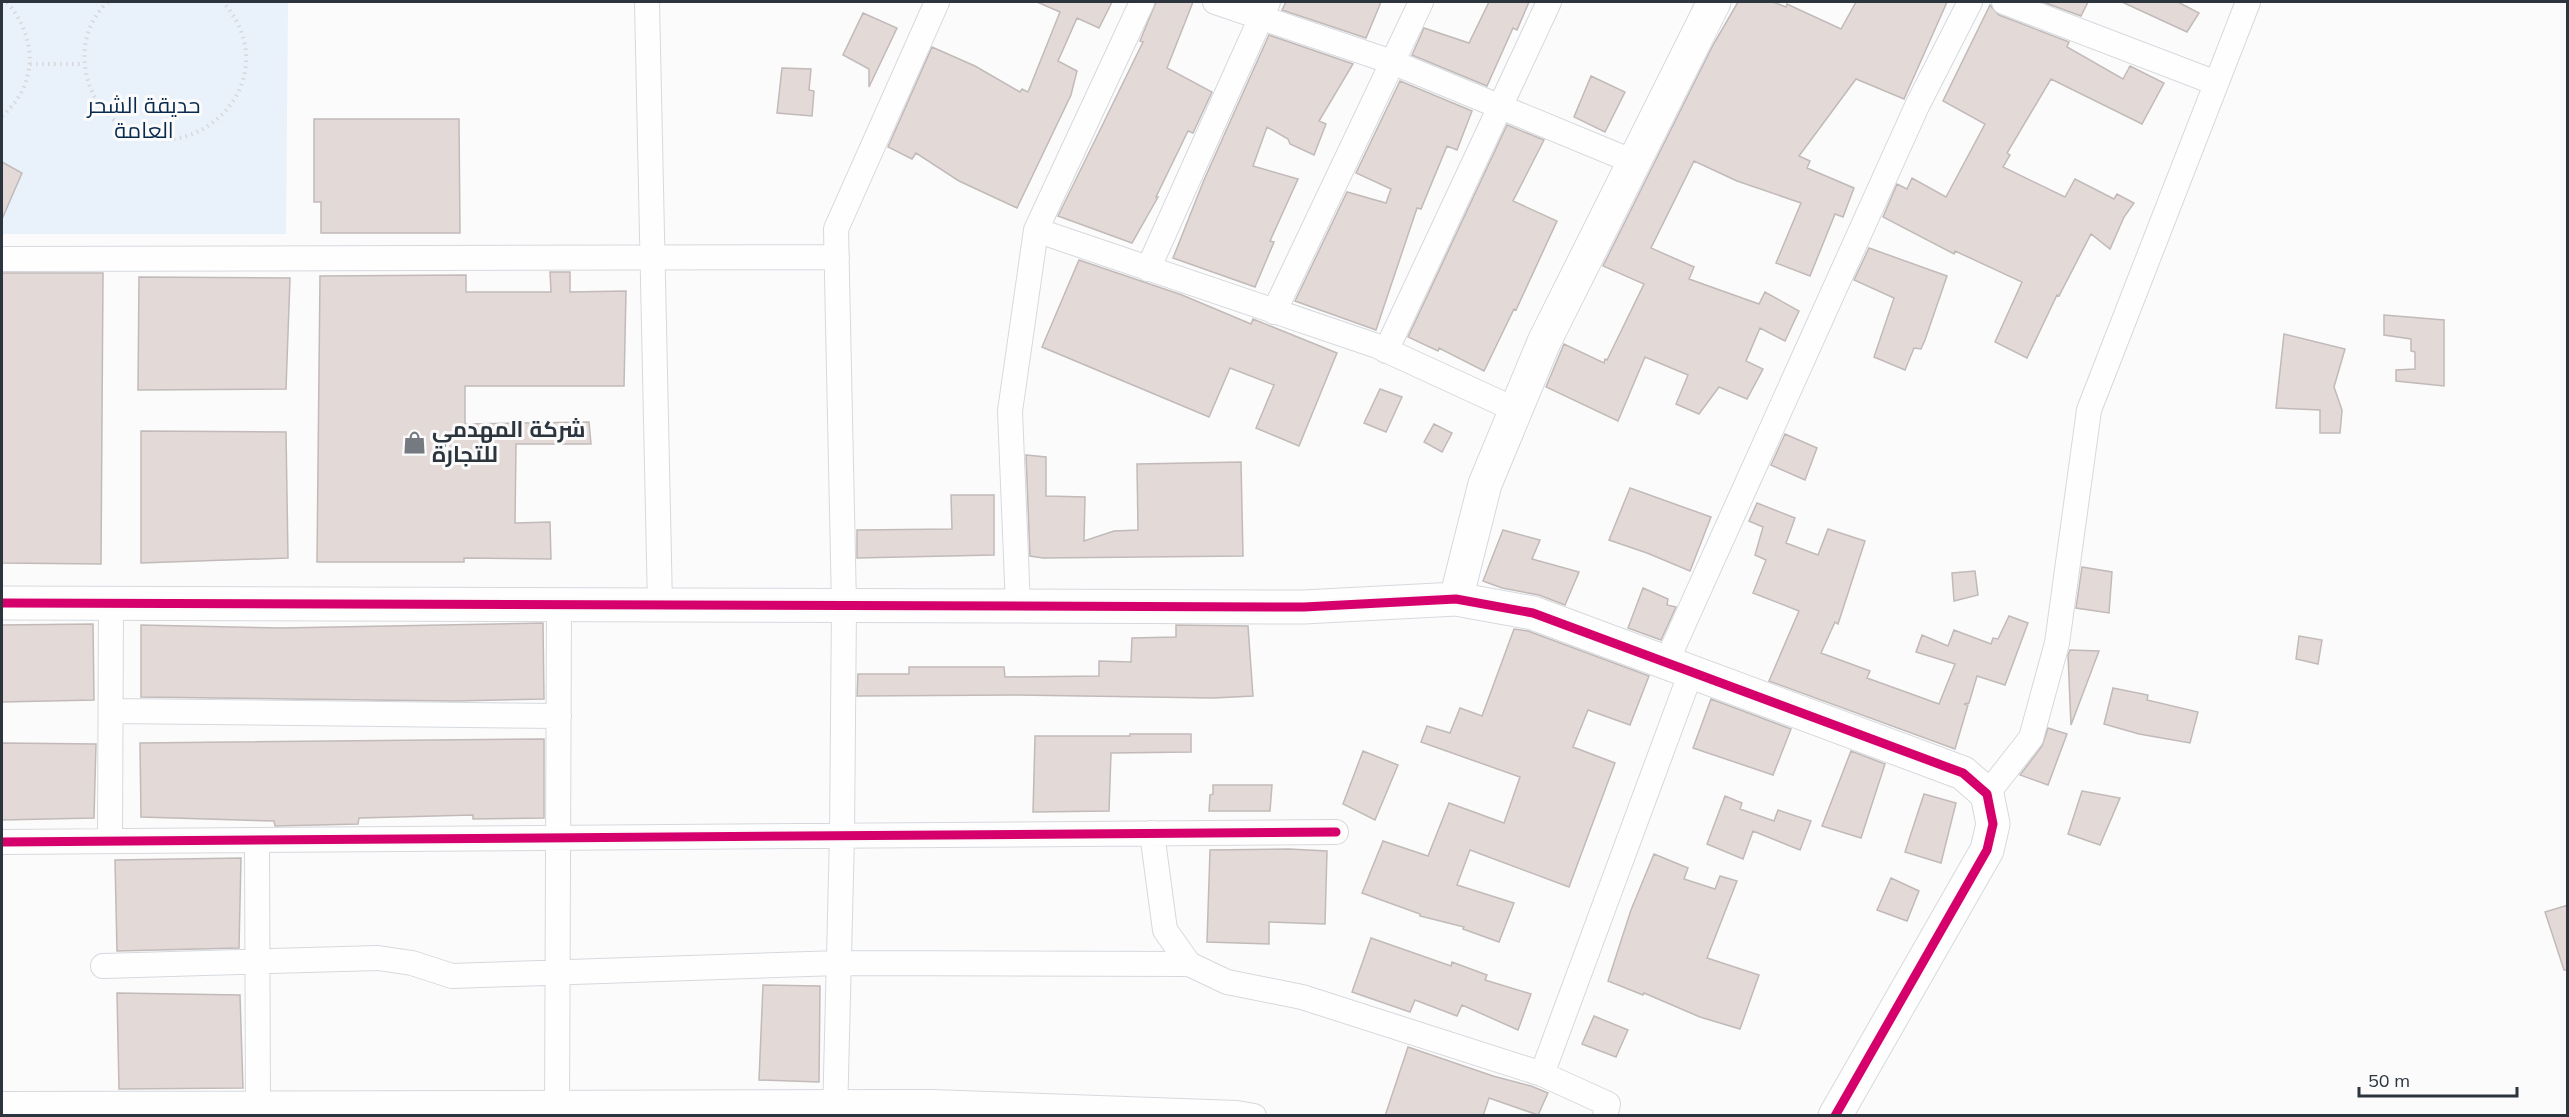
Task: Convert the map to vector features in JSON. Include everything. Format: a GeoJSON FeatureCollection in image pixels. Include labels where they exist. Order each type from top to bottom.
{"type":"FeatureCollection","features":[{"type":"Feature","properties":{"kind":"street"},"geometry":{"type":"LineString","coordinates":[[647,2],[660,605]]}},
{"type":"Feature","properties":{"kind":"street"},"geometry":{"type":"LineString","coordinates":[[835,1109],[842,836],[844,605],[836,229],[937,2]]}},
{"type":"Feature","properties":{"kind":"street"},"geometry":{"type":"LineString","coordinates":[[1018,606],[1010,411],[1036,230],[1142,2]]}},
{"type":"Feature","properties":{"kind":"street"},"geometry":{"type":"LineString","coordinates":[[1215,2],[1264,9],[1634,162]]}},
{"type":"Feature","properties":{"kind":"street"},"geometry":{"type":"LineString","coordinates":[[1274,312],[1421,2]]}},
{"type":"Feature","properties":{"kind":"street"},"geometry":{"type":"LineString","coordinates":[[1386,351],[1549,2]]}},
{"type":"Feature","properties":{"kind":"street"},"geometry":{"type":"LineString","coordinates":[[1456,599],[1485,484],[1544,342],[1714,2]]}},
{"type":"Feature","properties":{"kind":"street"},"geometry":{"type":"LineString","coordinates":[[1542,1074],[1679,667],[1917,106],[1970,2]]}},
{"type":"Feature","properties":{"kind":"street"},"geometry":{"type":"LineString","coordinates":[[2004,2],[2216,83]]}},
{"type":"Feature","properties":{"kind":"street"},"geometry":{"type":"LineString","coordinates":[[1987,794],[2031,738],[2057,643],[2089,410],[2248,2]]}},
{"type":"Feature","properties":{"kind":"street"},"geometry":{"type":"LineString","coordinates":[[1148,269],[1264,9]]}},
{"type":"Feature","properties":{"kind":"street"},"geometry":{"type":"LineString","coordinates":[[1036,230],[1386,351],[1516,410]]}},
{"type":"Feature","properties":{"kind":"street"},"geometry":{"type":"LineString","coordinates":[[2,259],[837,257]]}},
{"type":"Feature","properties":{"kind":"street"},"geometry":{"type":"LineString","coordinates":[[2,603],[1304,607],[1456,599],[1533,613],[1963,773],[1987,794],[1993,824],[1987,850],[1835,1116]]}},
{"type":"Feature","properties":{"kind":"street"},"geometry":{"type":"LineString","coordinates":[[110,841],[111,603]]}},
{"type":"Feature","properties":{"kind":"street"},"geometry":{"type":"LineString","coordinates":[[557,1109],[559,605]]}},
{"type":"Feature","properties":{"kind":"street"},"geometry":{"type":"LineString","coordinates":[[111,711],[559,716]]}},
{"type":"Feature","properties":{"kind":"street"},"geometry":{"type":"LineString","coordinates":[[2,842],[1336,832]]}},
{"type":"Feature","properties":{"kind":"street"},"geometry":{"type":"LineString","coordinates":[[1152,833],[1165,930],[1189,964]]}},
{"type":"Feature","properties":{"kind":"street"},"geometry":{"type":"LineString","coordinates":[[257,840],[258,1110]]}},
{"type":"Feature","properties":{"kind":"street"},"geometry":{"type":"LineString","coordinates":[[103,966],[378,958],[412,963],[452,976],[839,963],[1189,964],[1227,982],[1302,997],[1542,1074],[1608,1104],[1605,1116]]}},
{"type":"Feature","properties":{"kind":"street"},"geometry":{"type":"LineString","coordinates":[[2,1104],[258,1110],[835,1109],[931,1102],[1112,1112],[1237,1113],[1254,1116]]}},
{"type":"Feature","properties":{"kind":"path"},"geometry":{"type":"LineString","coordinates":[[2,116],[11,108],[24,87],[30,64],[28,39],[19,16],[7,2]]}},
{"type":"Feature","properties":{"kind":"path"},"geometry":{"type":"LineString","coordinates":[[105,2],[87,32],[84,64],[88,84],[101,108],[121,126],[146,137],[174,139],[201,131],[223,115],[239,93],[246,66],[245,40],[235,16],[223,2]]}},
{"type":"Feature","properties":{"kind":"path"},"geometry":{"type":"LineString","coordinates":[[30,64],[84,64]]}},
{"type":"Feature","properties":{"kind":"green space","name":"حديقة الشحر العامة"},"geometry":{"type":"Polygon","coordinates":[[[2,2],[288,2],[286,234],[2,234],[2,2]]]}},
{"type":"Feature","properties":{"kind":"building"},"geometry":{"type":"Polygon","coordinates":[[[1037,2],[1112,2],[1099,28],[1077,18],[1058,61],[1077,71],[1071,95],[1017,208],[959,181],[916,153],[912,159],[888,147],[932,47],[975,66],[1020,92],[1022,89],[1028,92],[1060,12],[1037,2]]]}},
{"type":"Feature","properties":{"kind":"building"},"geometry":{"type":"Polygon","coordinates":[[[1156,2],[1193,2],[1167,68],[1212,92],[1193,133],[1188,131],[1156,197],[1158,197],[1132,243],[1058,216],[1143,42],[1140,41],[1156,2]]]}},
{"type":"Feature","properties":{"kind":"building"},"geometry":{"type":"Polygon","coordinates":[[[1286,2],[1381,2],[1366,38],[1282,10],[1286,2]]]}},
{"type":"Feature","properties":{"kind":"building"},"geometry":{"type":"Polygon","coordinates":[[[1489,2],[1529,2],[1517,30],[1513,28],[1487,86],[1412,55],[1424,28],[1469,43],[1489,2]]]}},
{"type":"Feature","properties":{"kind":"building"},"geometry":{"type":"Polygon","coordinates":[[[1738,2],[1773,2],[1786,7],[1787,4],[1841,29],[1856,2],[1947,2],[1904,99],[1856,79],[1799,156],[1810,161],[1807,168],[1854,188],[1843,217],[1835,214],[1810,276],[1776,263],[1801,203],[1737,181],[1694,161],[1651,248],[1694,267],[1689,279],[1759,304],[1765,292],[1799,311],[1785,341],[1760,328],[1746,361],[1763,369],[1747,399],[1719,387],[1699,414],[1676,404],[1688,375],[1645,357],[1618,421],[1546,387],[1564,344],[1604,363],[1605,359],[1607,360],[1644,284],[1603,266],[1713,45],[1738,2]]]}},
{"type":"Feature","properties":{"kind":"building"},"geometry":{"type":"Polygon","coordinates":[[[2043,2],[2088,2],[2081,16],[2043,2]]]}},
{"type":"Feature","properties":{"kind":"building"},"geometry":{"type":"Polygon","coordinates":[[[2122,2],[2178,2],[2199,13],[2187,32],[2122,2]]]}},
{"type":"Feature","properties":{"kind":"building"},"geometry":{"type":"Polygon","coordinates":[[[1990,5],[1999,15],[2069,42],[2067,47],[2123,79],[2130,66],[2164,83],[2142,124],[2051,79],[2007,153],[2010,155],[2003,167],[2065,197],[2075,179],[2114,199],[2117,194],[2134,203],[2124,217],[2110,249],[2091,234],[2059,296],[2057,295],[2027,358],[1995,342],[2022,282],[1955,251],[1954,254],[1883,217],[1897,184],[1907,189],[1912,178],[1946,197],[1985,124],[1943,101],[1990,5]]]}},
{"type":"Feature","properties":{"kind":"building"},"geometry":{"type":"Polygon","coordinates":[[[863,13],[897,28],[869,87],[869,69],[843,55],[863,13]]]}},
{"type":"Feature","properties":{"kind":"building"},"geometry":{"type":"Polygon","coordinates":[[[1269,35],[1353,64],[1319,121],[1326,124],[1314,155],[1290,144],[1288,139],[1267,127],[1253,166],[1298,179],[1270,241],[1274,242],[1255,287],[1173,258],[1204,180],[1269,35]]]}},
{"type":"Feature","properties":{"kind":"building"},"geometry":{"type":"Polygon","coordinates":[[[782,68],[811,69],[809,90],[814,91],[812,116],[777,113],[782,68]]]}},
{"type":"Feature","properties":{"kind":"building"},"geometry":{"type":"Polygon","coordinates":[[[1591,76],[1625,92],[1605,132],[1574,117],[1591,76]]]}},
{"type":"Feature","properties":{"kind":"building"},"geometry":{"type":"Polygon","coordinates":[[[1400,81],[1472,111],[1457,150],[1447,146],[1421,209],[1417,208],[1376,330],[1295,301],[1347,192],[1386,203],[1391,189],[1356,173],[1400,81]]]}},
{"type":"Feature","properties":{"kind":"building"},"geometry":{"type":"Polygon","coordinates":[[[314,119],[459,119],[460,233],[321,233],[321,202],[314,202],[314,119]]]}},
{"type":"Feature","properties":{"kind":"building"},"geometry":{"type":"Polygon","coordinates":[[[1507,125],[1544,140],[1513,201],[1557,221],[1516,310],[1514,309],[1484,371],[1439,348],[1438,351],[1408,337],[1507,125]]]}},
{"type":"Feature","properties":{"kind":"building"},"geometry":{"type":"Polygon","coordinates":[[[2,162],[22,173],[2,219],[2,162]]]}},
{"type":"Feature","properties":{"kind":"building"},"geometry":{"type":"Polygon","coordinates":[[[1869,248],[1947,276],[1921,349],[1914,348],[1905,370],[1874,357],[1894,298],[1854,280],[1869,248]]]}},
{"type":"Feature","properties":{"kind":"building"},"geometry":{"type":"Polygon","coordinates":[[[1079,260],[1182,295],[1251,324],[1253,319],[1337,353],[1299,446],[1256,428],[1274,385],[1230,368],[1209,417],[1042,347],[1079,260]]]}},
{"type":"Feature","properties":{"kind":"building"},"geometry":{"type":"Polygon","coordinates":[[[550,272],[570,272],[570,292],[626,291],[624,386],[465,386],[465,424],[589,422],[591,444],[516,444],[515,523],[550,522],[551,559],[464,558],[464,562],[317,562],[320,276],[466,275],[466,292],[551,292],[550,272]]]}},
{"type":"Feature","properties":{"kind":"building"},"geometry":{"type":"Polygon","coordinates":[[[2,273],[103,273],[101,564],[2,563],[2,273]]]}},
{"type":"Feature","properties":{"kind":"building"},"geometry":{"type":"Polygon","coordinates":[[[139,277],[290,278],[286,389],[138,390],[139,277]]]}},
{"type":"Feature","properties":{"kind":"building"},"geometry":{"type":"Polygon","coordinates":[[[2384,315],[2444,320],[2444,386],[2396,381],[2396,370],[2415,369],[2415,352],[2411,351],[2411,339],[2384,335],[2384,315]]]}},
{"type":"Feature","properties":{"kind":"building"},"geometry":{"type":"Polygon","coordinates":[[[2284,334],[2345,349],[2334,387],[2342,410],[2340,433],[2320,433],[2320,410],[2276,408],[2284,334]]]}},
{"type":"Feature","properties":{"kind":"building"},"geometry":{"type":"Polygon","coordinates":[[[1380,389],[1402,397],[1386,432],[1364,423],[1380,389]]]}},
{"type":"Feature","properties":{"kind":"building"},"geometry":{"type":"Polygon","coordinates":[[[1434,424],[1452,433],[1442,452],[1424,442],[1434,424]]]}},
{"type":"Feature","properties":{"kind":"building"},"geometry":{"type":"Polygon","coordinates":[[[141,431],[286,432],[288,558],[141,563],[141,431]]]}},
{"type":"Feature","properties":{"kind":"building"},"geometry":{"type":"Polygon","coordinates":[[[1785,434],[1817,448],[1805,480],[1771,465],[1785,434]]]}},
{"type":"Feature","properties":{"kind":"building"},"geometry":{"type":"Polygon","coordinates":[[[1026,455],[1046,457],[1046,496],[1085,497],[1084,541],[1114,531],[1138,530],[1137,464],[1241,462],[1243,556],[1043,558],[1030,556],[1026,455]]]}},
{"type":"Feature","properties":{"kind":"building"},"geometry":{"type":"Polygon","coordinates":[[[1630,488],[1711,517],[1690,571],[1609,540],[1630,488]]]}},
{"type":"Feature","properties":{"kind":"building"},"geometry":{"type":"Polygon","coordinates":[[[951,495],[994,495],[994,555],[857,558],[857,530],[952,529],[951,495]]]}},
{"type":"Feature","properties":{"kind":"building"},"geometry":{"type":"Polygon","coordinates":[[[1757,503],[1795,518],[1786,543],[1818,555],[1828,529],[1865,541],[1838,624],[1835,622],[1821,653],[1870,671],[1867,678],[1939,704],[1955,664],[1916,652],[1922,635],[1948,646],[1954,630],[1991,644],[1993,638],[1998,639],[2009,616],[2028,623],[2005,685],[1977,676],[1969,703],[1964,704],[1968,705],[1955,749],[1769,681],[1799,611],[1753,593],[1766,560],[1755,555],[1763,527],[1749,521],[1757,503]]]}},
{"type":"Feature","properties":{"kind":"building"},"geometry":{"type":"Polygon","coordinates":[[[1503,530],[1540,540],[1532,559],[1579,572],[1565,605],[1539,595],[1502,588],[1483,581],[1503,530]]]}},
{"type":"Feature","properties":{"kind":"building"},"geometry":{"type":"Polygon","coordinates":[[[2082,567],[2112,572],[2109,613],[2076,608],[2082,567]]]}},
{"type":"Feature","properties":{"kind":"building"},"geometry":{"type":"Polygon","coordinates":[[[1975,571],[1978,595],[1954,601],[1952,573],[1975,571]]]}},
{"type":"Feature","properties":{"kind":"building"},"geometry":{"type":"Polygon","coordinates":[[[1643,588],[1668,599],[1667,605],[1676,607],[1661,640],[1628,628],[1643,588]]]}},
{"type":"Feature","properties":{"kind":"building"},"geometry":{"type":"Polygon","coordinates":[[[543,623],[544,699],[454,701],[141,697],[141,625],[281,628],[543,623]]]}},
{"type":"Feature","properties":{"kind":"building"},"geometry":{"type":"Polygon","coordinates":[[[93,624],[94,700],[2,702],[2,625],[93,624]]]}},
{"type":"Feature","properties":{"kind":"building"},"geometry":{"type":"Polygon","coordinates":[[[1176,625],[1248,626],[1253,696],[1213,698],[1017,695],[857,696],[858,674],[909,674],[909,667],[1004,667],[1005,677],[1099,676],[1099,661],[1131,662],[1132,638],[1176,637],[1176,625]]]}},
{"type":"Feature","properties":{"kind":"building"},"geometry":{"type":"Polygon","coordinates":[[[1514,629],[1528,631],[1649,676],[1630,725],[1588,710],[1573,747],[1615,763],[1569,887],[1470,850],[1457,885],[1514,903],[1499,942],[1463,929],[1464,927],[1420,916],[1420,914],[1362,893],[1383,841],[1428,856],[1449,803],[1504,823],[1520,777],[1421,742],[1427,726],[1450,733],[1460,708],[1482,716],[1514,629]]]}},
{"type":"Feature","properties":{"kind":"building"},"geometry":{"type":"Polygon","coordinates":[[[2299,636],[2322,640],[2318,664],[2296,659],[2299,636]]]}},
{"type":"Feature","properties":{"kind":"building"},"geometry":{"type":"Polygon","coordinates":[[[2070,650],[2099,651],[2071,725],[2068,655],[2070,650]]]}},
{"type":"Feature","properties":{"kind":"building"},"geometry":{"type":"Polygon","coordinates":[[[2113,688],[2148,695],[2147,700],[2198,712],[2190,743],[2139,734],[2104,724],[2113,688]]]}},
{"type":"Feature","properties":{"kind":"building"},"geometry":{"type":"Polygon","coordinates":[[[1711,699],[1791,729],[1773,775],[1693,748],[1711,699]]]}},
{"type":"Feature","properties":{"kind":"building"},"geometry":{"type":"Polygon","coordinates":[[[2048,728],[2067,734],[2048,785],[2020,775],[2042,746],[2048,728]]]}},
{"type":"Feature","properties":{"kind":"building"},"geometry":{"type":"Polygon","coordinates":[[[1130,734],[1191,734],[1191,752],[1111,753],[1109,811],[1033,812],[1035,736],[1130,736],[1130,734]]]}},
{"type":"Feature","properties":{"kind":"building"},"geometry":{"type":"Polygon","coordinates":[[[544,739],[544,818],[473,819],[473,815],[359,818],[358,824],[275,826],[274,821],[141,817],[140,743],[544,739]]]}},
{"type":"Feature","properties":{"kind":"building"},"geometry":{"type":"Polygon","coordinates":[[[2,743],[96,744],[94,818],[2,820],[2,743]]]}},
{"type":"Feature","properties":{"kind":"building"},"geometry":{"type":"Polygon","coordinates":[[[1363,751],[1398,765],[1375,820],[1343,804],[1363,751]]]}},
{"type":"Feature","properties":{"kind":"building"},"geometry":{"type":"Polygon","coordinates":[[[1851,751],[1885,764],[1861,838],[1822,826],[1851,751]]]}},
{"type":"Feature","properties":{"kind":"building"},"geometry":{"type":"Polygon","coordinates":[[[1213,785],[1272,785],[1270,811],[1209,811],[1213,785]]]}},
{"type":"Feature","properties":{"kind":"building"},"geometry":{"type":"Polygon","coordinates":[[[2082,791],[2120,798],[2100,845],[2068,834],[2082,791]]]}},
{"type":"Feature","properties":{"kind":"building"},"geometry":{"type":"Polygon","coordinates":[[[1924,794],[1956,803],[1941,863],[1905,852],[1924,794]]]}},
{"type":"Feature","properties":{"kind":"building"},"geometry":{"type":"Polygon","coordinates":[[[1725,796],[1742,803],[1740,809],[1774,821],[1778,810],[1811,821],[1800,850],[1753,831],[1743,859],[1707,844],[1725,796]]]}},
{"type":"Feature","properties":{"kind":"building"},"geometry":{"type":"Polygon","coordinates":[[[1210,850],[1327,851],[1325,924],[1269,922],[1269,944],[1207,942],[1210,850]]]}},
{"type":"Feature","properties":{"kind":"building"},"geometry":{"type":"Polygon","coordinates":[[[1654,854],[1688,868],[1684,879],[1715,889],[1720,876],[1737,881],[1707,958],[1759,975],[1740,1029],[1700,1017],[1644,993],[1643,995],[1608,981],[1631,910],[1654,854]]]}},
{"type":"Feature","properties":{"kind":"building"},"geometry":{"type":"Polygon","coordinates":[[[241,858],[239,948],[117,951],[115,860],[241,858]]]}},
{"type":"Feature","properties":{"kind":"building"},"geometry":{"type":"Polygon","coordinates":[[[1891,878],[1919,891],[1907,921],[1877,910],[1891,878]]]}},
{"type":"Feature","properties":{"kind":"building"},"geometry":{"type":"Polygon","coordinates":[[[2568,905],[2568,970],[2564,970],[2545,912],[2568,905]]]}},
{"type":"Feature","properties":{"kind":"building"},"geometry":{"type":"Polygon","coordinates":[[[1371,938],[1451,966],[1452,962],[1487,975],[1485,980],[1531,994],[1518,1030],[1462,1005],[1457,1016],[1415,1000],[1410,1012],[1352,992],[1371,938]]]}},
{"type":"Feature","properties":{"kind":"building"},"geometry":{"type":"Polygon","coordinates":[[[763,985],[820,986],[819,1082],[759,1080],[763,985]]]}},
{"type":"Feature","properties":{"kind":"building"},"geometry":{"type":"Polygon","coordinates":[[[117,993],[240,995],[243,1088],[119,1089],[117,993]]]}},
{"type":"Feature","properties":{"kind":"building"},"geometry":{"type":"Polygon","coordinates":[[[1594,1016],[1628,1030],[1616,1057],[1582,1044],[1594,1016]]]}},
{"type":"Feature","properties":{"kind":"building"},"geometry":{"type":"Polygon","coordinates":[[[1408,1047],[1548,1093],[1538,1115],[1489,1098],[1483,1116],[1385,1116],[1408,1047]]]}},
{"type":"Feature","properties":{"kind":"cycle path"},"geometry":{"type":"LineString","coordinates":[[2,603],[1304,607],[1456,599],[1533,613],[1963,773],[1987,794],[1993,824],[1987,850],[1835,1116]]}},
{"type":"Feature","properties":{"kind":"cycle path"},"geometry":{"type":"LineString","coordinates":[[2,842],[1336,832]]}},
{"type":"Feature","properties":{"kind":"place","name":"شركة المهدمي للتجارة"},"geometry":{"type":"Point","coordinates":[414,442]}}]}
